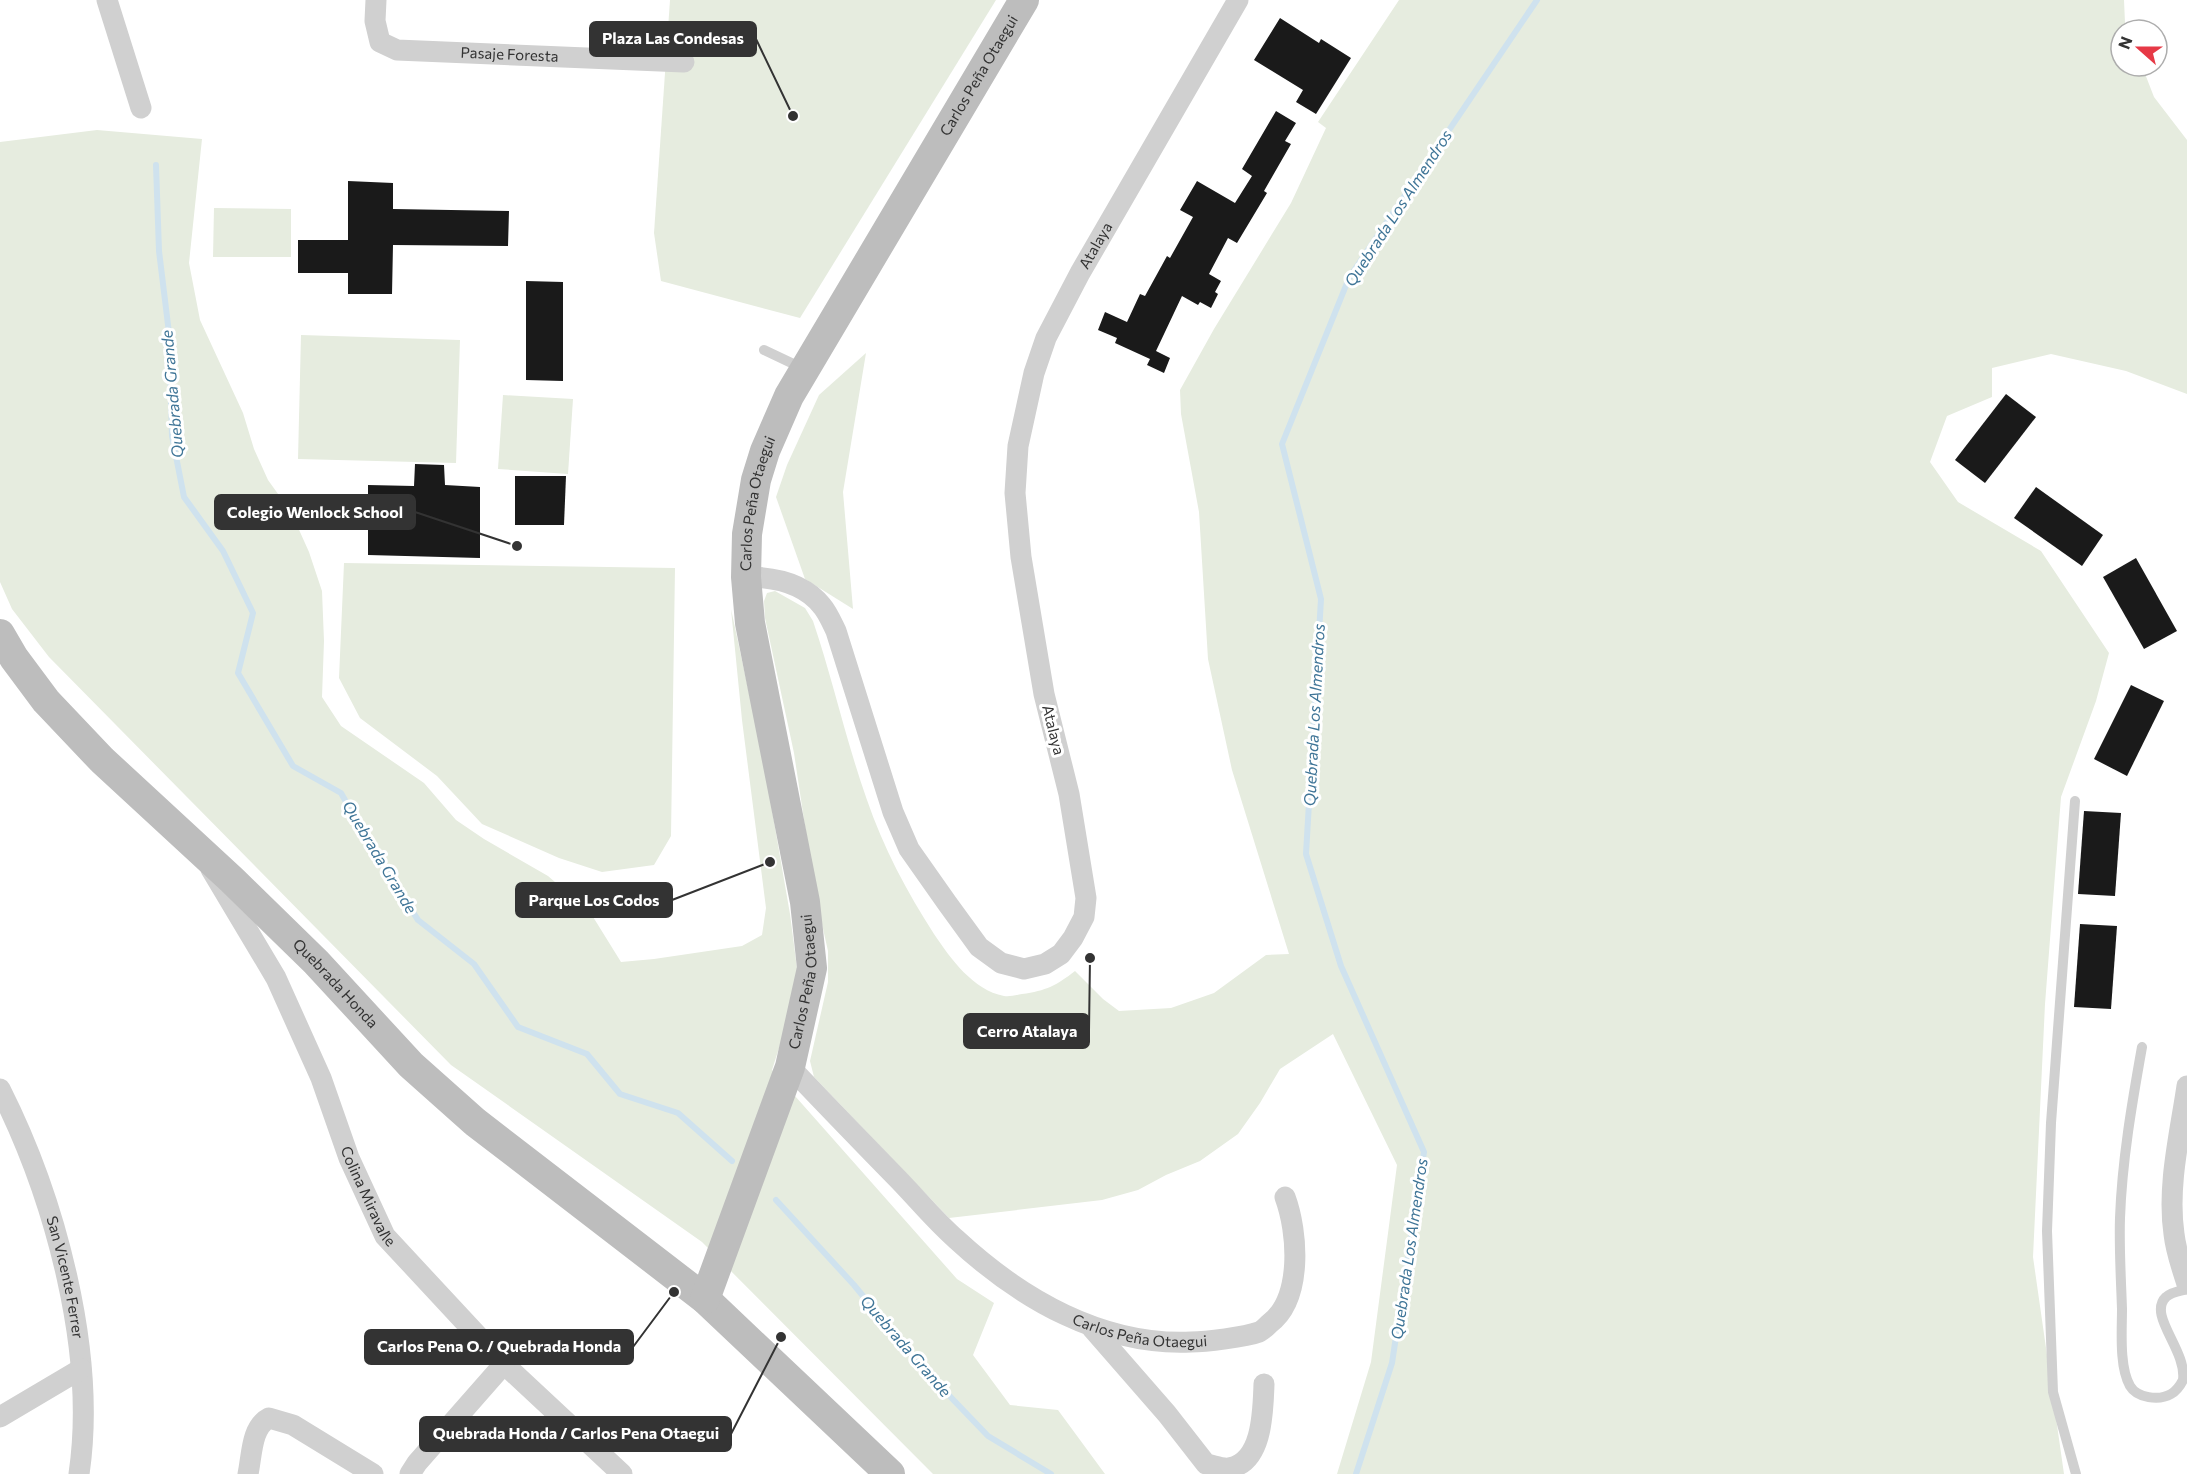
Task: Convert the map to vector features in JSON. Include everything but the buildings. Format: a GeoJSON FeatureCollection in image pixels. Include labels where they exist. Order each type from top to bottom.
{"type":"FeatureCollection","features":[{"type":"Feature","properties":{"kind":"street"},"geometry":{"type":"LineString","coordinates":[[107,0],[141,108]]}},
{"type":"Feature","properties":{"kind":"street","name":"Pasaje Foresta"},"geometry":{"type":"LineString","coordinates":[[376,0],[375,21],[380,42],[397,50],[684,62]]}},
{"type":"Feature","properties":{"kind":"street","name":"Carlos Peña Otaegui"},"geometry":{"type":"LineString","coordinates":[[705,1299],[789,1067],[812,968],[805,902],[750,623],[746,577],[747,534],[756,480],[776,423],[805,370],[1024,0]]}},
{"type":"Feature","properties":{"kind":"street","name":"Atalaya"},"geometry":{"type":"LineString","coordinates":[[746,577],[766,577],[791,584],[807,592],[822,606],[836,631],[893,812],[909,849],[979,947],[1001,963],[1024,969],[1045,964],[1060,954],[1073,938],[1084,917],[1086,898],[1069,794],[1044,694],[1021,557],[1015,493],[1018,446],[1034,373],[1046,338],[1080,273],[1238,0]]}},
{"type":"Feature","properties":{"kind":"street","name":"Quebrada Honda"},"geometry":{"type":"LineString","coordinates":[[0,634],[14,658],[46,701],[102,760],[232,880],[315,962],[411,1065],[475,1122],[705,1299]]}},
{"type":"Feature","properties":{"kind":"street","name":"Colina Miravalle"},"geometry":{"type":"LineString","coordinates":[[204,856],[227,899],[276,978],[321,1078],[349,1158],[385,1236],[504,1364],[622,1474]]}},
{"type":"Feature","properties":{"kind":"street","name":"Carlos Peña Otaegui"},"geometry":{"type":"LineString","coordinates":[[789,1067],[956,1240],[1006,1281],[1064,1315],[1092,1328],[1132,1338],[1169,1343],[1202,1342],[1259,1332],[1276,1319],[1287,1301],[1294,1276],[1291,1212],[1285,1197]]}},
{"type":"Feature","properties":{"kind":"street"},"geometry":{"type":"LineString","coordinates":[[2187,1086],[2172,1210],[2178,1255],[2187,1284]]}},
{"type":"Feature","properties":{"kind":"street","name":"San Vicente Ferrer"},"geometry":{"type":"LineString","coordinates":[[0,1089],[32,1160],[59,1244],[68,1287],[81,1369],[83,1398],[80,1474]]}},
{"type":"Feature","properties":{"kind":"street"},"geometry":{"type":"LineString","coordinates":[[705,1299],[890,1474]]}},
{"type":"Feature","properties":{"kind":"street"},"geometry":{"type":"LineString","coordinates":[[1092,1328],[1167,1414],[1206,1464],[1228,1468],[1245,1462],[1254,1447],[1263,1420],[1264,1384]]}},
{"type":"Feature","properties":{"kind":"street"},"geometry":{"type":"LineString","coordinates":[[410,1474],[417,1463],[504,1364]]}},
{"type":"Feature","properties":{"kind":"street"},"geometry":{"type":"LineString","coordinates":[[1,1414],[81,1369]]}},
{"type":"Feature","properties":{"kind":"street"},"geometry":{"type":"LineString","coordinates":[[248,1474],[257,1429],[261,1422],[268,1418],[293,1425],[373,1474]]}},
{"type":"Feature","properties":{"kind":"lane"},"geometry":{"type":"LineString","coordinates":[[764,350],[805,370]]}},
{"type":"Feature","properties":{"kind":"lane"},"geometry":{"type":"LineString","coordinates":[[2075,801],[2051,1123],[2047,1231],[2054,1392],[2076,1474]]}},
{"type":"Feature","properties":{"kind":"lane"},"geometry":{"type":"LineString","coordinates":[[2142,1047],[2132,1102],[2120,1218],[2122,1357],[2130,1386],[2140,1394],[2154,1398],[2163,1397],[2171,1394],[2182,1382],[2186,1365],[2183,1354],[2162,1315],[2161,1305],[2169,1295],[2187,1289]]}},
{"type":"Feature","properties":{"kind":"shaded area"},"geometry":{"type":"Polygon","coordinates":[[[670,0],[996,0],[800,318],[661,281],[654,233],[670,0]]]}},
{"type":"Feature","properties":{"kind":"shaded area"},"geometry":{"type":"Polygon","coordinates":[[[1399,0],[2124,0],[2125,18],[2109,18],[2109,78],[2147,78],[2154,97],[2187,140],[2187,394],[2126,371],[2051,354],[1992,368],[1992,397],[1947,416],[1930,462],[1958,502],[2041,551],[2109,653],[2096,701],[2061,797],[2045,1004],[2033,1257],[2064,1474],[1337,1474],[1371,1362],[1397,1165],[1333,1034],[1280,1069],[1238,1134],[1200,1161],[1138,1190],[1102,1200],[949,1218],[814,1077],[810,1061],[828,982],[828,951],[815,893],[794,753],[765,618],[764,601],[767,593],[775,591],[805,608],[813,621],[859,778],[888,852],[934,934],[955,963],[982,987],[993,993],[1013,996],[1051,987],[1075,971],[1103,999],[1119,1011],[1171,1008],[1214,993],[1266,955],[1289,954],[1232,770],[1208,659],[1199,512],[1181,414],[1180,390],[1214,329],[1291,203],[1326,128],[1318,122],[1399,0]]]}},
{"type":"Feature","properties":{"kind":"shaded area"},"geometry":{"type":"Polygon","coordinates":[[[97,130],[202,139],[189,263],[200,320],[243,413],[254,449],[268,480],[291,512],[309,552],[322,591],[324,641],[322,697],[341,726],[424,783],[456,820],[548,876],[590,912],[621,962],[742,946],[762,935],[766,908],[742,720],[731,609],[763,758],[790,914],[798,976],[787,1023],[772,1070],[957,1279],[994,1303],[973,1355],[1010,1405],[1058,1410],[1105,1474],[933,1474],[702,1242],[451,1065],[49,657],[12,609],[0,582],[0,142],[97,130]]]}},
{"type":"Feature","properties":{"kind":"shaded area"},"geometry":{"type":"Polygon","coordinates":[[[214,208],[291,209],[291,257],[213,257],[214,208]]]}},
{"type":"Feature","properties":{"kind":"shaded area"},"geometry":{"type":"Polygon","coordinates":[[[301,335],[460,340],[456,463],[298,459],[301,335]]]}},
{"type":"Feature","properties":{"kind":"shaded area"},"geometry":{"type":"Polygon","coordinates":[[[866,353],[843,492],[853,609],[805,579],[776,497],[787,465],[819,395],[866,353]]]}},
{"type":"Feature","properties":{"kind":"shaded area"},"geometry":{"type":"Polygon","coordinates":[[[503,395],[573,399],[568,474],[498,469],[503,395]]]}},
{"type":"Feature","properties":{"kind":"shaded area"},"geometry":{"type":"Polygon","coordinates":[[[344,563],[675,568],[671,836],[654,865],[602,872],[559,858],[482,824],[437,776],[360,718],[339,678],[344,563]]]}},
{"type":"Feature","properties":{"kind":"waterway","name":"Quebrada Los Almendros"},"geometry":{"type":"LineString","coordinates":[[1356,1474],[1392,1363],[1424,1152],[1341,966],[1306,854],[1321,599],[1282,444],[1349,278],[1537,0]]}},
{"type":"Feature","properties":{"kind":"waterway","name":"Quebrada Grande"},"geometry":{"type":"LineString","coordinates":[[156,165],[159,251],[169,333],[172,436],[184,497],[223,551],[253,613],[238,673],[293,766],[341,793],[379,860],[418,920],[474,964],[518,1027],[587,1054],[620,1094],[678,1113],[732,1161]]}},
{"type":"Feature","properties":{"kind":"waterway","name":"Quebrada Grande"},"geometry":{"type":"LineString","coordinates":[[776,1200],[854,1285],[917,1362],[988,1436],[1051,1474]]}},
{"type":"Feature","properties":{"kind":"place","name":"Plaza Las Condesas"},"geometry":{"type":"Point","coordinates":[793,116]}},
{"type":"Feature","properties":{"kind":"place","name":"Colegio Wenlock School"},"geometry":{"type":"Point","coordinates":[517,546]}},
{"type":"Feature","properties":{"kind":"place","name":"Parque Los Codos"},"geometry":{"type":"Point","coordinates":[770,862]}},
{"type":"Feature","properties":{"kind":"place","name":"Cerro Atalaya"},"geometry":{"type":"Point","coordinates":[1090,958]}},
{"type":"Feature","properties":{"kind":"place","name":"Carlos Pena O. / Quebrada Honda"},"geometry":{"type":"Point","coordinates":[674,1292]}},
{"type":"Feature","properties":{"kind":"place","name":"Quebrada Honda / Carlos Pena Otaegui"},"geometry":{"type":"Point","coordinates":[781,1337]}}]}
